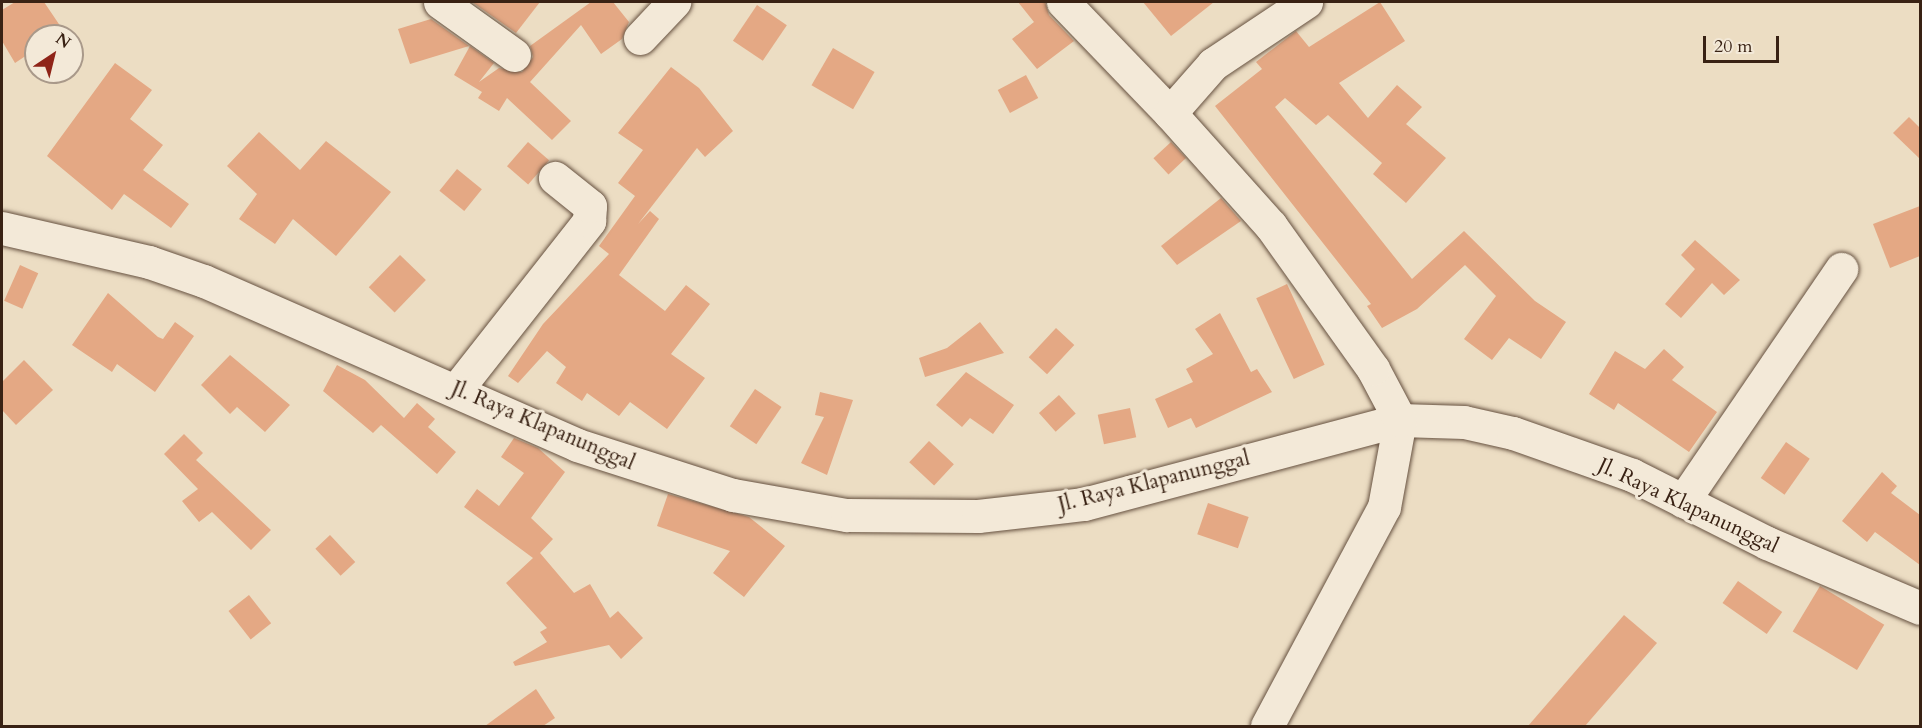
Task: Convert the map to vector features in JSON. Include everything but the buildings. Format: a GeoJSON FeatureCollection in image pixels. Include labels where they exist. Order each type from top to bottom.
{"type":"FeatureCollection","features":[{"type":"Feature","properties":{"kind":"street"},"geometry":{"type":"LineString","coordinates":[[440,2],[514,55]]}},
{"type":"Feature","properties":{"kind":"street"},"geometry":{"type":"LineString","coordinates":[[640,38],[674,2]]}},
{"type":"Feature","properties":{"kind":"street"},"geometry":{"type":"LineString","coordinates":[[1064,2],[1170,113],[1271,226],[1373,369],[1400,420],[1384,507],[1267,726]]}},
{"type":"Feature","properties":{"kind":"street"},"geometry":{"type":"LineString","coordinates":[[1170,113],[1213,64],[1306,2]]}},
{"type":"Feature","properties":{"kind":"street"},"geometry":{"type":"LineString","coordinates":[[457,389],[589,221],[590,206],[555,178]]}},
{"type":"Feature","properties":{"kind":"street","name":"Jl. Raya Klapanunggal"},"geometry":{"type":"LineString","coordinates":[[2,228],[193,277],[643,469],[734,495],[847,515],[978,516],[1084,504],[1400,420],[1464,422],[1513,433],[1632,476],[1829,572],[1920,608]]}},
{"type":"Feature","properties":{"kind":"street"},"geometry":{"type":"LineString","coordinates":[[1683,501],[1841,269]]}}]}
